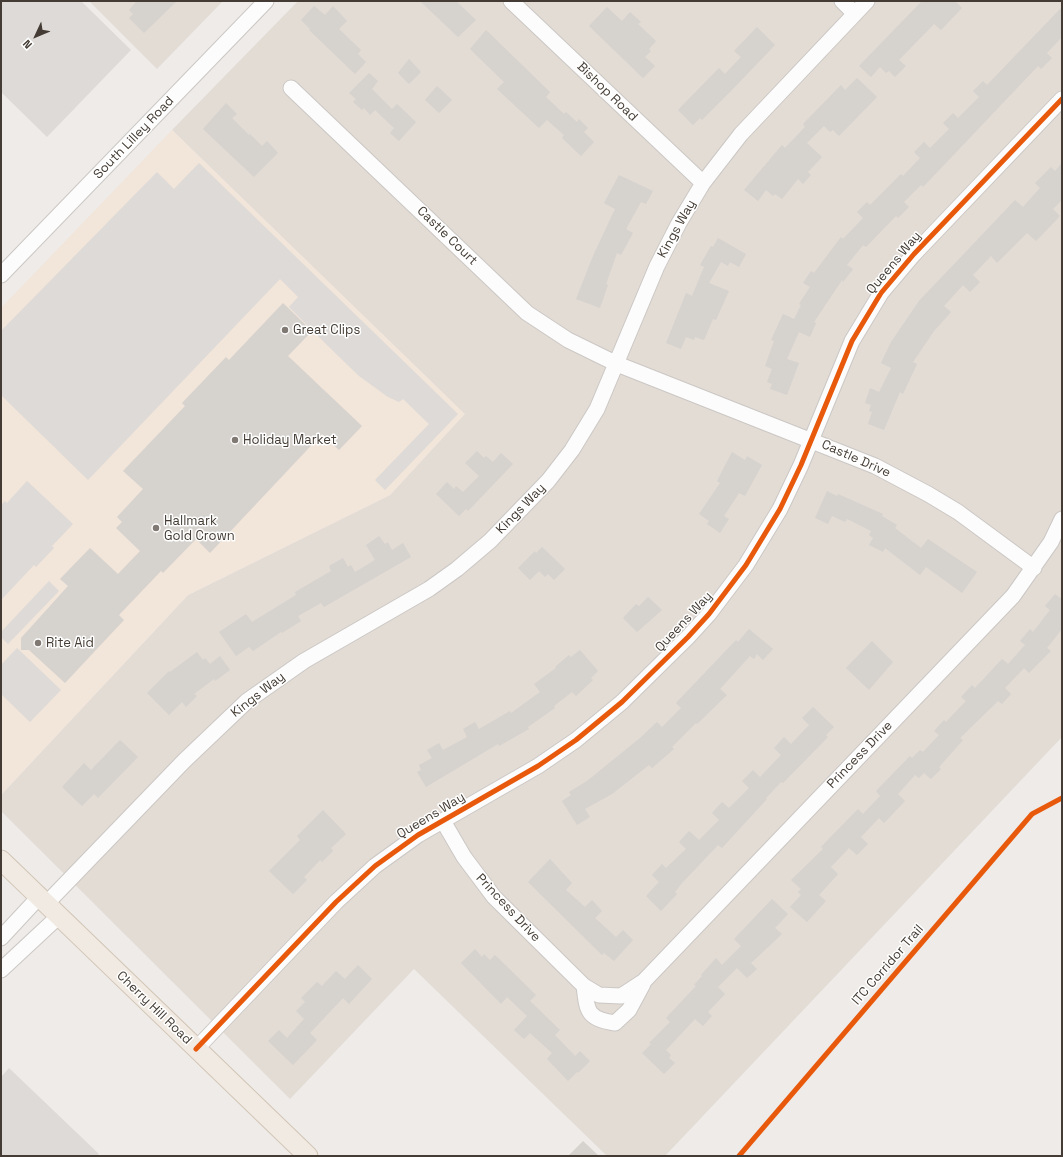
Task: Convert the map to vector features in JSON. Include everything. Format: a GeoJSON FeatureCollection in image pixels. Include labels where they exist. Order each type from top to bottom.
{"type":"FeatureCollection","features":[{"type":"Feature","properties":{"kind":"main road","name":"Cherry Hill Road"},"geometry":{"type":"LineString","coordinates":[[1,860],[308,1156]]}},
{"type":"Feature","properties":{"kind":"street","name":"South Lilley Road"},"geometry":{"type":"LineString","coordinates":[[1,275],[266,1]]}},
{"type":"Feature","properties":{"kind":"street","name":"Bishop Road"},"geometry":{"type":"LineString","coordinates":[[511,1],[703,184]]}},
{"type":"Feature","properties":{"kind":"street"},"geometry":{"type":"LineString","coordinates":[[842,1],[855,14]]}},
{"type":"Feature","properties":{"kind":"street","name":"Kings Way"},"geometry":{"type":"LineString","coordinates":[[48,906],[184,761],[247,701],[304,661],[429,589],[458,569],[490,541],[548,481],[572,450],[598,409],[657,266],[679,223],[703,184],[746,129],[867,1]]}},
{"type":"Feature","properties":{"kind":"street","name":"Castle Court"},"geometry":{"type":"LineString","coordinates":[[291,88],[527,313],[568,340],[617,364]]}},
{"type":"Feature","properties":{"kind":"street","name":"Queens Way"},"geometry":{"type":"LineString","coordinates":[[196,1049],[355,884],[396,850],[538,766],[576,740],[622,702],[688,637],[728,590],[763,540],[780,509],[852,341],[881,293],[914,254],[1062,99]]}},
{"type":"Feature","properties":{"kind":"street","name":"Castle Drive"},"geometry":{"type":"LineString","coordinates":[[617,364],[811,439],[874,466],[928,494],[988,532],[1034,568]]}},
{"type":"Feature","properties":{"kind":"street","name":"Princess Drive"},"geometry":{"type":"LineString","coordinates":[[443,821],[464,857],[494,897],[584,986],[599,995],[621,996],[644,981],[1013,596],[1051,542],[1062,519]]}},
{"type":"Feature","properties":{"kind":"street"},"geometry":{"type":"LineString","coordinates":[[1,938],[48,906]]}},
{"type":"Feature","properties":{"kind":"street"},"geometry":{"type":"LineString","coordinates":[[1,970],[48,906]]}},
{"type":"Feature","properties":{"kind":"street","name":"Princess Drive"},"geometry":{"type":"LineString","coordinates":[[584,986],[586,1008],[591,1015],[602,1021],[615,1023],[629,1010],[644,981]]}},
{"type":"Feature","properties":{"kind":"shaded area"},"geometry":{"type":"Polygon","coordinates":[[[1,1],[81,1],[131,50],[47,137],[1,92],[1,1]]]}},
{"type":"Feature","properties":{"kind":"shaded area"},"geometry":{"type":"Polygon","coordinates":[[[89,1],[223,1],[157,69],[89,1]]]}},
{"type":"Feature","properties":{"kind":"shaded area"},"geometry":{"type":"Polygon","coordinates":[[[298,1],[1062,1],[1062,737],[665,1156],[607,1156],[414,969],[290,1099],[1,811],[1,795],[188,595],[390,495],[464,414],[172,130],[298,1]]]}},
{"type":"Feature","properties":{"kind":"shaded area"},"geometry":{"type":"Polygon","coordinates":[[[172,130],[465,414],[390,495],[188,595],[1,795],[1,308],[172,130]]]}},
{"type":"Feature","properties":{"kind":"shaded area"},"geometry":{"type":"Polygon","coordinates":[[[199,163],[458,414],[385,490],[375,480],[429,424],[403,399],[399,402],[388,397],[359,376],[327,345],[289,307],[298,297],[280,279],[88,480],[1,395],[1,331],[157,172],[174,189],[199,163]]]}},
{"type":"Feature","properties":{"kind":"shaded area"},"geometry":{"type":"Polygon","coordinates":[[[27,481],[73,524],[52,546],[54,548],[36,567],[34,565],[1,600],[1,505],[5,501],[7,503],[27,481]]]}},
{"type":"Feature","properties":{"kind":"shaded area"},"geometry":{"type":"Polygon","coordinates":[[[49,581],[59,591],[8,644],[1,637],[1,632],[49,581]]]}},
{"type":"Feature","properties":{"kind":"shaded area"},"geometry":{"type":"Polygon","coordinates":[[[17,648],[61,690],[30,722],[1,694],[1,665],[17,648]]]}},
{"type":"Feature","properties":{"kind":"shaded area"},"geometry":{"type":"Polygon","coordinates":[[[9,1068],[99,1154],[97,1156],[1,1156],[1,1077],[9,1068]]]}},
{"type":"Feature","properties":{"kind":"building"},"geometry":{"type":"Polygon","coordinates":[[[137,1],[177,1],[144,33],[129,18],[133,14],[129,10],[137,1]]]}},
{"type":"Feature","properties":{"kind":"building"},"geometry":{"type":"Polygon","coordinates":[[[420,1],[456,1],[476,20],[458,37],[420,1]]]}},
{"type":"Feature","properties":{"kind":"building"},"geometry":{"type":"Polygon","coordinates":[[[922,1],[955,1],[962,8],[941,30],[934,24],[899,60],[906,66],[895,77],[889,71],[886,73],[880,67],[871,77],[859,66],[922,1]]]}},
{"type":"Feature","properties":{"kind":"building"},"geometry":{"type":"Polygon","coordinates":[[[314,6],[325,15],[333,6],[347,21],[339,29],[361,50],[358,54],[366,62],[355,74],[309,30],[310,29],[301,20],[314,6]]]}},
{"type":"Feature","properties":{"kind":"building"},"geometry":{"type":"Polygon","coordinates":[[[607,7],[622,21],[630,12],[641,22],[638,24],[656,41],[649,49],[651,51],[645,57],[655,66],[643,78],[589,26],[607,7]]]}},
{"type":"Feature","properties":{"kind":"building"},"geometry":{"type":"Polygon","coordinates":[[[1062,7],[1062,37],[1047,53],[1052,58],[1041,69],[1038,66],[923,187],[921,185],[904,202],[909,207],[898,218],[896,216],[866,247],[863,245],[847,265],[853,269],[843,282],[842,280],[814,322],[816,323],[810,337],[799,332],[787,359],[799,363],[787,395],[770,389],[772,384],[767,382],[772,369],[765,366],[774,341],[771,340],[783,314],[794,319],[801,305],[799,304],[810,287],[803,283],[811,271],[814,273],[841,237],[843,239],[863,218],[857,212],[867,202],[870,205],[901,174],[903,176],[920,158],[914,152],[924,142],[930,148],[949,129],[943,123],[953,113],[958,118],[979,97],[973,91],[983,81],[987,85],[1062,7]]]}},
{"type":"Feature","properties":{"kind":"building"},"geometry":{"type":"Polygon","coordinates":[[[757,27],[775,45],[702,120],[700,118],[693,125],[678,110],[719,68],[725,74],[741,57],[734,51],[757,27]]]}},
{"type":"Feature","properties":{"kind":"building"},"geometry":{"type":"Polygon","coordinates":[[[486,30],[550,92],[546,97],[564,114],[566,112],[577,122],[579,119],[588,128],[584,132],[594,142],[581,156],[562,138],[564,135],[547,120],[539,128],[497,89],[504,82],[470,49],[486,30]]]}},
{"type":"Feature","properties":{"kind":"building"},"geometry":{"type":"Polygon","coordinates":[[[409,59],[421,72],[409,84],[398,73],[409,59]]]}},
{"type":"Feature","properties":{"kind":"building"},"geometry":{"type":"Polygon","coordinates":[[[369,73],[378,81],[372,89],[392,109],[397,104],[416,122],[399,141],[390,133],[394,128],[375,110],[370,115],[364,108],[362,110],[353,102],[356,99],[349,93],[369,73]]]}},
{"type":"Feature","properties":{"kind":"building"},"geometry":{"type":"Polygon","coordinates":[[[857,78],[877,97],[839,136],[833,130],[830,132],[824,126],[807,143],[822,157],[808,172],[811,175],[803,184],[798,179],[782,199],[775,194],[773,196],[766,190],[758,201],[744,190],[782,145],[785,148],[805,127],[803,124],[841,85],[845,90],[857,78]]]}},
{"type":"Feature","properties":{"kind":"building"},"geometry":{"type":"Polygon","coordinates":[[[437,86],[452,100],[439,113],[425,100],[437,86]]]}},
{"type":"Feature","properties":{"kind":"building"},"geometry":{"type":"Polygon","coordinates":[[[226,103],[237,114],[232,118],[249,135],[250,134],[262,146],[267,141],[278,153],[254,177],[203,129],[226,103]]]}},
{"type":"Feature","properties":{"kind":"building"},"geometry":{"type":"Polygon","coordinates":[[[1062,163],[1062,200],[1053,209],[1060,216],[1036,241],[1027,233],[997,263],[991,256],[973,275],[980,282],[970,292],[963,285],[944,306],[951,312],[934,331],[913,362],[917,364],[903,394],[900,392],[884,430],[868,424],[872,412],[869,411],[871,405],[865,403],[870,388],[879,392],[891,368],[881,363],[891,342],[919,301],[1015,200],[1023,207],[1040,188],[1035,183],[1051,167],[1055,171],[1062,163]]]}},
{"type":"Feature","properties":{"kind":"building"},"geometry":{"type":"Polygon","coordinates":[[[619,175],[653,191],[646,204],[641,202],[626,229],[633,233],[621,255],[617,253],[606,284],[608,285],[600,308],[576,299],[593,256],[615,209],[604,203],[619,175]]]}},
{"type":"Feature","properties":{"kind":"building"},"geometry":{"type":"Polygon","coordinates":[[[718,238],[746,254],[739,267],[730,262],[728,266],[721,262],[709,283],[729,291],[716,320],[713,319],[704,340],[695,337],[694,340],[686,337],[681,349],[666,343],[686,293],[692,296],[704,267],[700,265],[711,246],[713,247],[718,238]]]}},
{"type":"Feature","properties":{"kind":"building","name":"Holiday Market"},"geometry":{"type":"Polygon","coordinates":[[[283,303],[312,331],[288,356],[362,426],[339,450],[322,434],[210,553],[196,539],[163,573],[161,571],[119,615],[124,620],[65,683],[29,650],[21,650],[21,638],[68,586],[60,579],[90,548],[118,574],[140,551],[116,528],[122,522],[117,517],[143,489],[123,471],[185,406],[182,403],[226,357],[229,360],[283,303]]]}},
{"type":"Feature","properties":{"kind":"building"},"geometry":{"type":"Polygon","coordinates":[[[477,451],[484,458],[486,456],[493,462],[501,453],[513,464],[468,511],[466,509],[459,516],[436,494],[447,482],[454,489],[456,486],[463,492],[479,476],[465,463],[477,451]]]}},
{"type":"Feature","properties":{"kind":"building"},"geometry":{"type":"Polygon","coordinates":[[[732,452],[745,460],[747,456],[762,465],[745,496],[739,493],[724,516],[729,519],[720,533],[707,524],[709,521],[699,514],[720,483],[717,481],[732,452]]]}},
{"type":"Feature","properties":{"kind":"building"},"geometry":{"type":"Polygon","coordinates":[[[827,491],[837,496],[838,494],[883,514],[882,516],[897,525],[895,528],[921,548],[928,539],[977,572],[962,593],[926,567],[920,575],[885,548],[883,552],[869,545],[873,538],[869,535],[871,531],[847,519],[845,522],[832,516],[828,524],[815,518],[827,491]]]}},
{"type":"Feature","properties":{"kind":"building"},"geometry":{"type":"Polygon","coordinates":[[[379,536],[385,544],[388,542],[392,550],[403,543],[411,557],[324,607],[321,603],[298,616],[301,621],[282,633],[281,632],[253,651],[249,647],[236,656],[219,632],[246,614],[252,622],[296,595],[295,592],[331,571],[329,566],[343,558],[348,567],[351,565],[355,572],[375,560],[366,545],[379,536]]]}},
{"type":"Feature","properties":{"kind":"building"},"geometry":{"type":"Polygon","coordinates":[[[542,547],[565,569],[554,580],[548,574],[545,577],[539,571],[530,580],[518,568],[535,551],[536,553],[542,547]]]}},
{"type":"Feature","properties":{"kind":"building"},"geometry":{"type":"Polygon","coordinates":[[[1055,594],[1060,598],[1062,596],[1062,629],[1047,648],[1051,651],[1029,673],[1024,668],[1005,688],[1011,694],[1002,704],[998,701],[960,738],[963,740],[939,767],[941,769],[931,779],[924,773],[919,778],[915,775],[898,794],[905,801],[884,823],[879,818],[861,837],[868,844],[857,855],[849,848],[831,867],[838,874],[819,895],[826,901],[807,922],[790,907],[801,895],[798,892],[801,889],[791,880],[823,849],[821,847],[858,809],[863,814],[880,796],[876,791],[910,756],[912,758],[920,750],[923,752],[939,735],[934,731],[944,720],[946,722],[966,701],[961,697],[972,685],[975,688],[1002,659],[1008,664],[1025,645],[1020,641],[1030,629],[1033,632],[1050,610],[1045,606],[1055,594]]]}},
{"type":"Feature","properties":{"kind":"building"},"geometry":{"type":"Polygon","coordinates":[[[648,597],[662,610],[637,632],[623,618],[636,604],[639,606],[648,597]]]}},
{"type":"Feature","properties":{"kind":"building"},"geometry":{"type":"Polygon","coordinates":[[[749,629],[773,649],[763,660],[757,654],[754,659],[750,656],[720,689],[727,695],[672,747],[674,749],[652,768],[649,765],[612,794],[585,809],[590,817],[577,825],[562,801],[571,795],[569,792],[587,781],[640,738],[657,722],[662,727],[681,708],[676,703],[736,640],[738,642],[749,629]]]}},
{"type":"Feature","properties":{"kind":"building"},"geometry":{"type":"Polygon","coordinates":[[[872,641],[893,662],[869,690],[846,668],[872,641]]]}},
{"type":"Feature","properties":{"kind":"building"},"geometry":{"type":"Polygon","coordinates":[[[580,650],[598,671],[591,678],[593,680],[576,696],[572,692],[554,706],[555,708],[528,727],[529,729],[499,746],[498,744],[426,787],[417,772],[421,770],[419,765],[432,758],[427,750],[439,743],[443,750],[467,737],[463,729],[475,722],[479,729],[510,711],[511,713],[540,692],[534,684],[556,668],[555,667],[569,655],[571,657],[580,650]]]}},
{"type":"Feature","properties":{"kind":"building"},"geometry":{"type":"Polygon","coordinates":[[[197,652],[203,660],[205,658],[210,664],[220,656],[230,670],[215,681],[214,679],[194,694],[197,696],[186,707],[182,702],[169,715],[147,693],[169,671],[170,672],[197,652]]]}},
{"type":"Feature","properties":{"kind":"building"},"geometry":{"type":"Polygon","coordinates":[[[813,707],[834,727],[826,735],[828,737],[783,783],[781,782],[722,848],[718,845],[682,883],[675,892],[677,894],[661,911],[646,896],[659,882],[652,875],[662,864],[666,868],[686,849],[679,842],[689,831],[699,840],[719,820],[712,813],[722,802],[729,808],[749,788],[742,781],[753,770],[760,777],[781,755],[774,748],[784,737],[791,744],[809,725],[802,718],[813,707]]]}},
{"type":"Feature","properties":{"kind":"building"},"geometry":{"type":"Polygon","coordinates":[[[120,740],[138,757],[98,798],[94,794],[82,806],[62,787],[84,763],[91,770],[120,740]]]}},
{"type":"Feature","properties":{"kind":"building"},"geometry":{"type":"Polygon","coordinates":[[[323,810],[346,834],[331,848],[333,851],[322,862],[320,860],[304,877],[307,880],[293,894],[269,871],[300,840],[297,836],[323,810]]]}},
{"type":"Feature","properties":{"kind":"building"},"geometry":{"type":"Polygon","coordinates":[[[550,859],[572,883],[566,890],[585,907],[592,900],[602,911],[595,918],[616,937],[623,930],[633,940],[614,961],[604,953],[602,955],[528,882],[550,859]]]}},
{"type":"Feature","properties":{"kind":"building"},"geometry":{"type":"Polygon","coordinates":[[[772,899],[788,914],[775,928],[782,934],[751,963],[757,969],[747,978],[737,968],[718,987],[725,994],[708,1012],[712,1016],[703,1026],[695,1019],[666,1050],[671,1055],[669,1058],[675,1063],[664,1074],[642,1053],[651,1044],[649,1043],[670,1022],[666,1018],[696,986],[694,985],[702,976],[701,975],[716,958],[722,965],[741,946],[734,939],[772,899]]]}},
{"type":"Feature","properties":{"kind":"building"},"geometry":{"type":"Polygon","coordinates":[[[475,949],[482,957],[484,954],[490,960],[495,955],[536,995],[530,1001],[560,1030],[555,1035],[575,1056],[580,1051],[590,1061],[568,1081],[547,1059],[552,1053],[530,1033],[524,1039],[514,1030],[527,1016],[507,997],[501,1004],[461,963],[475,949]]]}},
{"type":"Feature","properties":{"kind":"building"},"geometry":{"type":"Polygon","coordinates":[[[358,965],[372,979],[349,1004],[343,998],[310,1033],[317,1040],[293,1065],[268,1041],[279,1030],[287,1038],[304,1019],[296,1011],[305,1002],[301,998],[317,982],[322,986],[336,971],[345,979],[358,965]]]}},
{"type":"Feature","properties":{"kind":"building"},"geometry":{"type":"Polygon","coordinates":[[[583,1141],[599,1156],[568,1156],[583,1141]]]}},
{"type":"Feature","properties":{"kind":"cycle path"},"geometry":{"type":"LineString","coordinates":[[196,1049],[336,902],[375,866],[418,835],[538,766],[576,740],[622,702],[688,637],[709,614],[746,565],[780,509],[801,465],[852,341],[881,293],[914,254],[1062,99]]}},
{"type":"Feature","properties":{"kind":"cycle path","name":"ITC Corridor Trail"},"geometry":{"type":"LineString","coordinates":[[739,1156],[1032,814],[1062,798]]}},
{"type":"Feature","properties":{"kind":"place","name":"Great Clips"},"geometry":{"type":"Point","coordinates":[285,330]}},
{"type":"Feature","properties":{"kind":"place","name":"Holiday Market"},"geometry":{"type":"Point","coordinates":[235,440]}},
{"type":"Feature","properties":{"kind":"place","name":"Hallmark Gold Crown"},"geometry":{"type":"Point","coordinates":[156,528]}},
{"type":"Feature","properties":{"kind":"place","name":"Rite Aid"},"geometry":{"type":"Point","coordinates":[38,643]}}]}
